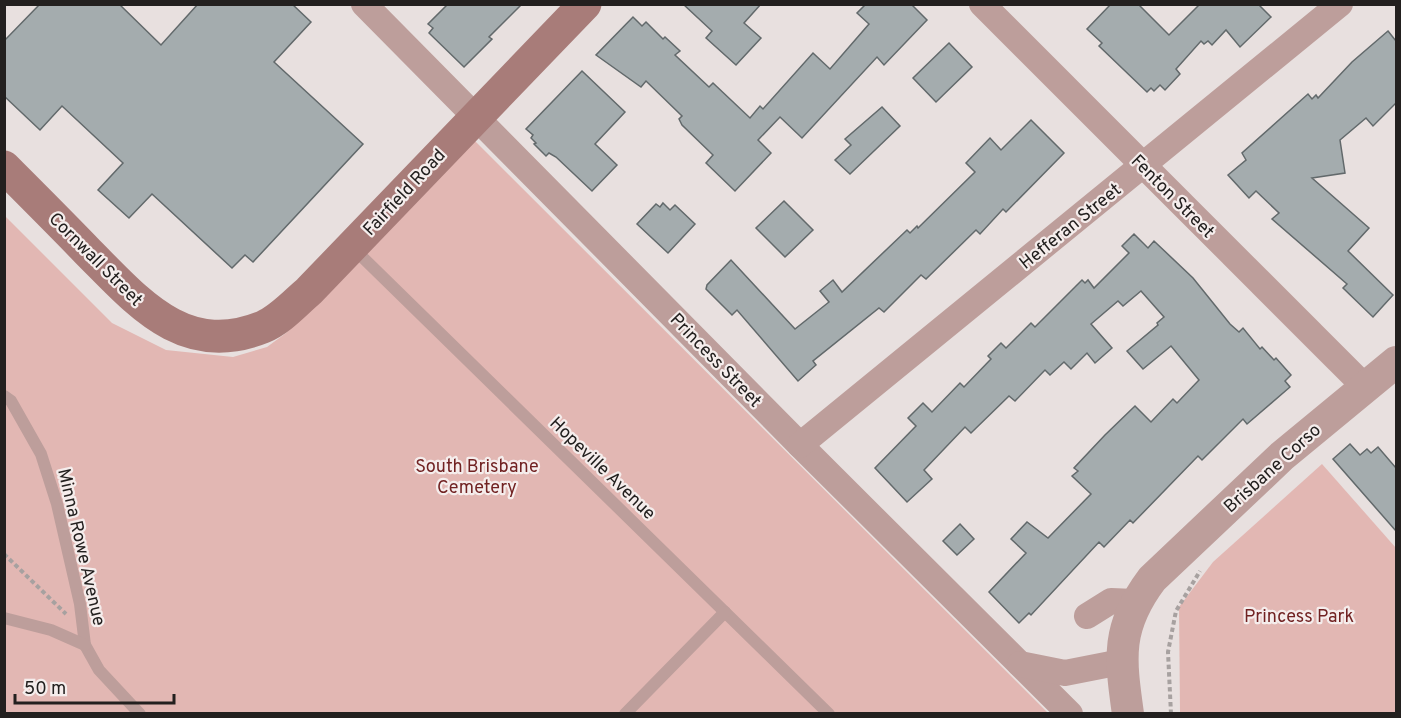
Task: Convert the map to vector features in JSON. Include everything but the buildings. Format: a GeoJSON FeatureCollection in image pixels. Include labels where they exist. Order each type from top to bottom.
{"type":"FeatureCollection","features":[{"type":"Feature","properties":{"kind":"main road","name":"Fairfield Road"},"geometry":{"type":"LineString","coordinates":[[200,334],[225,336],[265,326],[309,291],[585,4]]}},
{"type":"Feature","properties":{"kind":"main road","name":"Cornwall Street"},"geometry":{"type":"LineString","coordinates":[[4,167],[142,306],[168,322],[200,334]]}},
{"type":"Feature","properties":{"kind":"street","name":"Princess Street"},"geometry":{"type":"LineString","coordinates":[[364,4],[1070,714]]}},
{"type":"Feature","properties":{"kind":"street","name":"Fenton Street"},"geometry":{"type":"LineString","coordinates":[[982,4],[1365,387]]}},
{"type":"Feature","properties":{"kind":"street","name":"Hefferan Street"},"geometry":{"type":"LineString","coordinates":[[800,445],[1340,4]]}},
{"type":"Feature","properties":{"kind":"street","name":"Brisbane Corso"},"geometry":{"type":"LineString","coordinates":[[1143,590],[1282,456],[1396,362]]}},
{"type":"Feature","properties":{"kind":"street"},"geometry":{"type":"LineString","coordinates":[[1087,616],[1111,601],[1143,590]]}},
{"type":"Feature","properties":{"kind":"street"},"geometry":{"type":"LineString","coordinates":[[1128,714],[1121,662],[1125,631],[1143,590]]}},
{"type":"Feature","properties":{"kind":"street"},"geometry":{"type":"LineString","coordinates":[[1020,664],[1065,673],[1121,662]]}},
{"type":"Feature","properties":{"kind":"lane","name":"Hopeville Avenue"},"geometry":{"type":"LineString","coordinates":[[352,247],[829,714]]}},
{"type":"Feature","properties":{"kind":"lane","name":"Minna Rowe Avenue"},"geometry":{"type":"LineString","coordinates":[[4,396],[16,409],[41,454],[62,526],[80,604],[85,645],[99,670],[140,714]]}},
{"type":"Feature","properties":{"kind":"lane"},"geometry":{"type":"LineString","coordinates":[[625,714],[725,612]]}},
{"type":"Feature","properties":{"kind":"lane","name":"Minna Rowe Avenue"},"geometry":{"type":"LineString","coordinates":[[4,618],[51,630],[85,645]]}},
{"type":"Feature","properties":{"kind":"path"},"geometry":{"type":"LineString","coordinates":[[4,554],[71,619],[85,645]]}},
{"type":"Feature","properties":{"kind":"path"},"geometry":{"type":"LineString","coordinates":[[1171,714],[1168,651],[1176,611],[1203,566]]}},
{"type":"Feature","properties":{"kind":"green space","name":"South Brisbane Cemetery"},"geometry":{"type":"Polygon","coordinates":[[[474,140],[1048,713],[5,713],[4,215],[112,323],[166,350],[233,357],[267,347],[286,333],[474,140]]]}},
{"type":"Feature","properties":{"kind":"green space","name":"Princess Park"},"geometry":{"type":"Polygon","coordinates":[[[1322,464],[1396,548],[1396,713],[1180,713],[1179,607],[1213,562],[1322,464]]]}}]}
